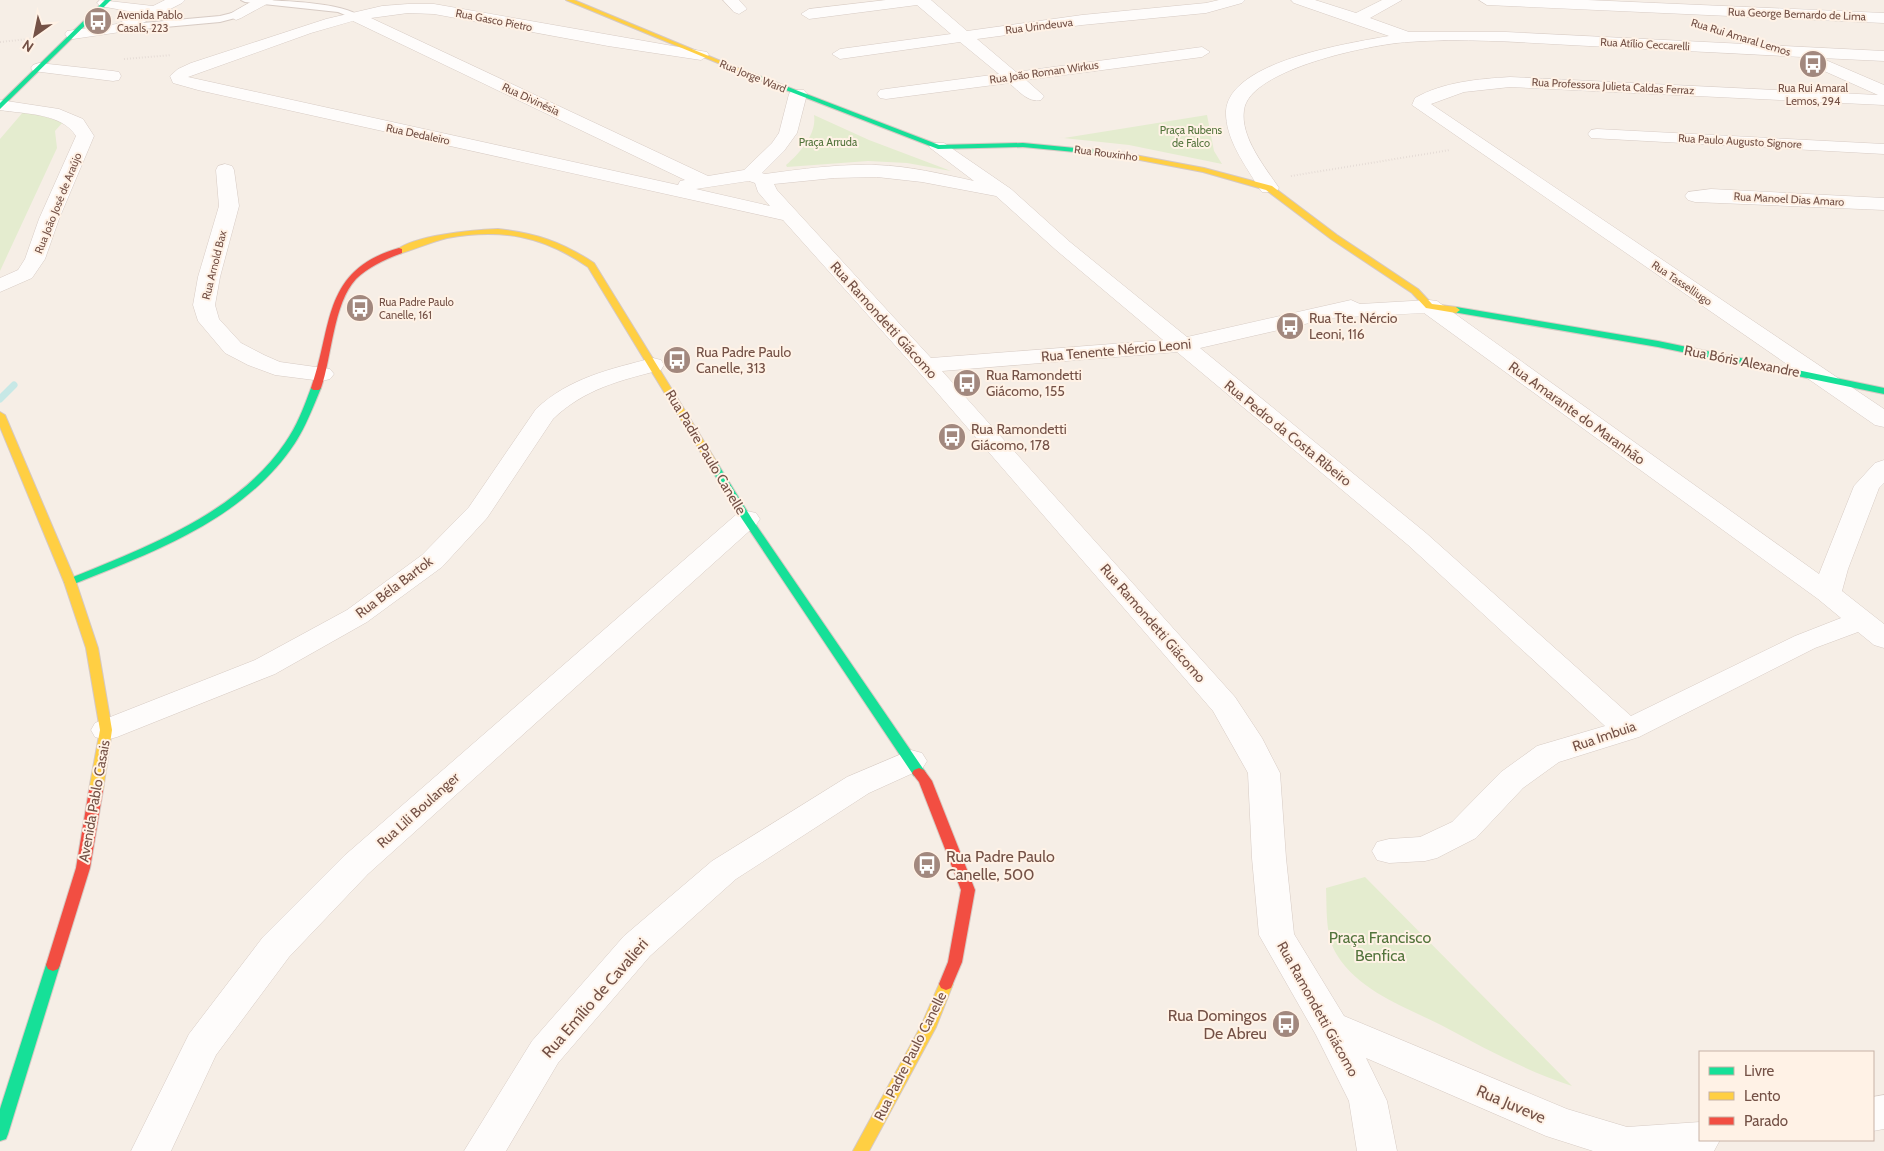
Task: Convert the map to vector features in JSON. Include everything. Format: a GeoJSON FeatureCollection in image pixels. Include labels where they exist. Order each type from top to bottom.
{"type":"FeatureCollection","features":[{"type":"Feature","properties":{"kind":"street"},"geometry":{"type":"LineString","coordinates":[[73,34],[121,28],[177,0]]}},
{"type":"Feature","properties":{"kind":"street","name":"Rua Jorge Ward"},"geometry":{"type":"LineString","coordinates":[[568,0],[798,94],[938,146]]}},
{"type":"Feature","properties":{"kind":"street"},"geometry":{"type":"LineString","coordinates":[[810,14],[921,0],[1035,96]]}},
{"type":"Feature","properties":{"kind":"street","name":"Rua Urindeuva"},"geometry":{"type":"LineString","coordinates":[[840,54],[963,35],[1125,15],[1206,8],[1238,0]]}},
{"type":"Feature","properties":{"kind":"street"},"geometry":{"type":"LineString","coordinates":[[1299,0],[1357,18],[1406,37]]}},
{"type":"Feature","properties":{"kind":"street"},"geometry":{"type":"LineString","coordinates":[[1357,18],[1394,0]]}},
{"type":"Feature","properties":{"kind":"street"},"geometry":{"type":"LineString","coordinates":[[1487,0],[1621,6]]}},
{"type":"Feature","properties":{"kind":"street","name":"Rua Rui Amaral Lemos"},"geometry":{"type":"LineString","coordinates":[[1593,0],[1710,27]]}},
{"type":"Feature","properties":{"kind":"street"},"geometry":{"type":"LineString","coordinates":[[236,15],[264,1]]}},
{"type":"Feature","properties":{"kind":"street"},"geometry":{"type":"LineString","coordinates":[[0,106],[107,2],[154,11]]}},
{"type":"Feature","properties":{"kind":"street","name":"Rua George Bernardo de Lima"},"geometry":{"type":"LineString","coordinates":[[1621,6],[1884,18]]}},
{"type":"Feature","properties":{"kind":"street","name":"Rua Gasco Pietro"},"geometry":{"type":"LineString","coordinates":[[179,79],[178,76],[188,70],[299,32],[390,9],[434,9],[608,41],[701,55]]}},
{"type":"Feature","properties":{"kind":"street","name":"Rua Divinésia"},"geometry":{"type":"LineString","coordinates":[[357,16],[705,182]]}},
{"type":"Feature","properties":{"kind":"street","name":"Rua Rui Amaral Lemos"},"geometry":{"type":"LineString","coordinates":[[1736,33],[1792,51],[1884,91]]}},
{"type":"Feature","properties":{"kind":"street"},"geometry":{"type":"LineString","coordinates":[[1269,188],[1246,151],[1237,121],[1235,108],[1240,95],[1249,84],[1265,74],[1305,60],[1355,47],[1406,37]]}},
{"type":"Feature","properties":{"kind":"street","name":"Rua Atílio Ceccarelli"},"geometry":{"type":"LineString","coordinates":[[1406,37],[1506,37],[1884,56]]}},
{"type":"Feature","properties":{"kind":"street","name":"Rua João Roman Wirkus"},"geometry":{"type":"LineString","coordinates":[[886,94],[1010,76],[1202,52]]}},
{"type":"Feature","properties":{"kind":"street"},"geometry":{"type":"LineString","coordinates":[[39,68],[113,76]]}},
{"type":"Feature","properties":{"kind":"street","name":"Rua Dedaleiro"},"geometry":{"type":"LineString","coordinates":[[179,79],[198,85],[790,216]]}},
{"type":"Feature","properties":{"kind":"street","name":"Rua Professora Julieta Caldas Ferraz"},"geometry":{"type":"LineString","coordinates":[[1481,145],[1422,107],[1421,102],[1455,90],[1510,82],[1884,100]]}},
{"type":"Feature","properties":{"kind":"street"},"geometry":{"type":"LineString","coordinates":[[757,178],[792,125],[798,94]]}},
{"type":"Feature","properties":{"kind":"street","name":"Rua João José de Araújo"},"geometry":{"type":"LineString","coordinates":[[0,106],[53,113],[77,123],[85,136],[49,219],[35,259],[25,274],[0,286]]}},
{"type":"Feature","properties":{"kind":"street","name":"Rua Paulo Augusto Signore"},"geometry":{"type":"LineString","coordinates":[[1597,134],[1884,149]]}},
{"type":"Feature","properties":{"kind":"street","name":"Rua Tasselliugo"},"geometry":{"type":"LineString","coordinates":[[1481,145],[1815,375],[1884,420]]}},
{"type":"Feature","properties":{"kind":"street","name":"Rua Rouxinho"},"geometry":{"type":"LineString","coordinates":[[938,146],[1023,146],[1122,154],[1204,170],[1269,188]]}},
{"type":"Feature","properties":{"kind":"street","name":"Rua Pedro da Costa Ribeiro"},"geometry":{"type":"LineString","coordinates":[[938,146],[1004,193],[1063,246],[1182,346],[1417,539],[1628,730]]}},
{"type":"Feature","properties":{"kind":"street","name":"Rua Arnold Bax"},"geometry":{"type":"LineString","coordinates":[[225,170],[229,206],[208,277],[204,305],[209,321],[233,348],[256,360],[275,368],[322,374]]}},
{"type":"Feature","properties":{"kind":"street"},"geometry":{"type":"LineString","coordinates":[[757,178],[823,172],[878,171],[917,175],[1004,193]]}},
{"type":"Feature","properties":{"kind":"street","name":"Rua Dedaleiro"},"geometry":{"type":"LineString","coordinates":[[658,187],[757,178]]}},
{"type":"Feature","properties":{"kind":"street","name":"Rua Ramondetti Giácomo"},"geometry":{"type":"LineString","coordinates":[[757,178],[1224,704],[1246,738],[1264,773],[1269,858],[1277,935],[1330,1027],[1368,1101],[1377,1151]]}},
{"type":"Feature","properties":{"kind":"street","name":"Rua Amarante do Maranhão"},"geometry":{"type":"LineString","coordinates":[[1269,188],[1334,238],[1426,297],[1828,593],[1872,630]]}},
{"type":"Feature","properties":{"kind":"street","name":"Rua Manoel Dias Amaro"},"geometry":{"type":"LineString","coordinates":[[1695,196],[1711,195],[1884,204]]}},
{"type":"Feature","properties":{"kind":"street","name":"Rua Padre Paulo Canelle"},"geometry":{"type":"LineString","coordinates":[[70,582],[151,550],[208,519],[251,486],[287,448],[322,374],[342,295],[352,278],[377,261],[407,247],[436,238],[496,233],[525,235],[548,240],[574,251],[590,265],[747,519],[925,781],[968,890],[955,962],[928,1027],[860,1151]]}},
{"type":"Feature","properties":{"kind":"street","name":"Rua Bóris Alexandre"},"geometry":{"type":"LineString","coordinates":[[1426,297],[1815,375],[1884,391]]}},
{"type":"Feature","properties":{"kind":"street","name":"Rua Tenente Nércio Leoni"},"geometry":{"type":"LineString","coordinates":[[925,365],[1182,346],[1333,312],[1426,297]]}},
{"type":"Feature","properties":{"kind":"street","name":"Rua Bóris Alexandre"},"geometry":{"type":"LineString","coordinates":[[1500,305],[1599,333]]}},
{"type":"Feature","properties":{"kind":"street","name":"Rua Béla Bartok"},"geometry":{"type":"LineString","coordinates":[[106,730],[265,666],[357,616],[432,561],[478,512],[539,421],[553,404],[569,391],[596,379],[653,365]]}},
{"type":"Feature","properties":{"kind":"street","name":"Avenida Pablo Casais"},"geometry":{"type":"LineString","coordinates":[[0,1134],[82,868],[106,730],[92,648],[70,582],[1,418]]}},
{"type":"Feature","properties":{"kind":"street"},"geometry":{"type":"LineString","coordinates":[[1828,593],[1834,569],[1867,486],[1884,468]]}},
{"type":"Feature","properties":{"kind":"street","name":"Rua Lili Boulanger"},"geometry":{"type":"LineString","coordinates":[[151,1151],[202,1045],[276,948],[356,865],[747,519]]}},
{"type":"Feature","properties":{"kind":"street","name":"Rua Imbuia"},"geometry":{"type":"LineString","coordinates":[[1389,850],[1425,849],[1464,830],[1512,780],[1548,754],[1628,730],[1805,642],[1872,630]]}},
{"type":"Feature","properties":{"kind":"street","name":"Rua Emílio de Cavalieri"},"geometry":{"type":"LineString","coordinates":[[484,1151],[546,1052],[637,946],[724,870],[858,785],[911,761]]}},
{"type":"Feature","properties":{"kind":"street","name":"Rua Juveve"},"geometry":{"type":"LineString","coordinates":[[1330,1027],[1560,1124],[1629,1147],[1699,1139]]}},
{"type":"Feature","properties":{"kind":"lane"},"geometry":{"type":"LineString","coordinates":[[245,0],[339,10],[357,16]]}},
{"type":"Feature","properties":{"kind":"lane"},"geometry":{"type":"LineString","coordinates":[[121,28],[220,19],[236,15]]}},
{"type":"Feature","properties":{"kind":"path"},"geometry":{"type":"LineString","coordinates":[[1269,188],[1284,177],[1481,145]]}},
{"type":"Feature","properties":{"kind":"green space"},"geometry":{"type":"Polygon","coordinates":[[[24,111],[63,122],[55,131],[57,148],[0,271],[0,139],[24,111]]]}},
{"type":"Feature","properties":{"kind":"green space","name":"Praça Arruda"},"geometry":{"type":"Polygon","coordinates":[[[814,115],[869,140],[951,171],[907,163],[868,161],[787,167],[786,165],[802,149],[810,136],[813,129],[814,115]]]}},
{"type":"Feature","properties":{"kind":"green space","name":"Praça Rubens de Falco"},"geometry":{"type":"Polygon","coordinates":[[[1207,115],[1214,151],[1222,164],[1129,145],[1054,137],[1064,138],[1207,115]]]}},
{"type":"Feature","properties":{"kind":"green space","name":"Praça Francisco Benfica"},"geometry":{"type":"Polygon","coordinates":[[[1365,877],[1572,1086],[1522,1066],[1384,997],[1357,979],[1346,968],[1330,940],[1327,923],[1326,888],[1365,877]]]}},
{"type":"Feature","properties":{"kind":"waterway"},"geometry":{"type":"LineString","coordinates":[[0,399],[14,385]]}},
{"type":"Feature","properties":{"kind":"traffic: fast"},"geometry":{"type":"LineString","coordinates":[[0,107],[108,0]]}},
{"type":"Feature","properties":{"kind":"traffic: fast"},"geometry":{"type":"LineString","coordinates":[[749,74],[938,147],[1023,145],[1127,155]]}},
{"type":"Feature","properties":{"kind":"traffic: fast"},"geometry":{"type":"LineString","coordinates":[[1456,310],[1658,344],[1884,391]]}},
{"type":"Feature","properties":{"kind":"traffic: fast"},"geometry":{"type":"LineString","coordinates":[[70,582],[159,545],[215,514],[241,495],[265,474],[291,442],[316,388]]}},
{"type":"Feature","properties":{"kind":"traffic: fast"},"geometry":{"type":"LineString","coordinates":[[711,461],[747,519],[919,773]]}},
{"type":"Feature","properties":{"kind":"traffic: fast"},"geometry":{"type":"LineString","coordinates":[[0,1134],[53,965]]}},
{"type":"Feature","properties":{"kind":"traffic: slow"},"geometry":{"type":"LineString","coordinates":[[569,0],[749,74]]}},
{"type":"Feature","properties":{"kind":"traffic: slow"},"geometry":{"type":"LineString","coordinates":[[1127,155],[1204,170],[1269,188],[1334,237],[1415,291],[1429,306],[1456,310]]}},
{"type":"Feature","properties":{"kind":"traffic: slow"},"geometry":{"type":"LineString","coordinates":[[399,251],[447,236],[472,232],[498,232],[523,234],[547,241],[570,251],[591,265],[711,461]]}},
{"type":"Feature","properties":{"kind":"traffic: slow"},"geometry":{"type":"LineString","coordinates":[[0,415],[70,582],[92,648],[106,730],[96,790]]}},
{"type":"Feature","properties":{"kind":"traffic: slow"},"geometry":{"type":"LineString","coordinates":[[861,1151],[928,1027],[946,984]]}},
{"type":"Feature","properties":{"kind":"traffic: jam"},"geometry":{"type":"LineString","coordinates":[[316,388],[321,375],[334,315],[344,289],[352,278],[362,270],[399,251]]}},
{"type":"Feature","properties":{"kind":"traffic: jam"},"geometry":{"type":"LineString","coordinates":[[919,773],[925,781],[968,890],[955,962],[946,984]]}},
{"type":"Feature","properties":{"kind":"traffic: jam"},"geometry":{"type":"LineString","coordinates":[[53,965],[83,868],[96,790]]}},
{"type":"Feature","properties":{"kind":"place","name":"Avenida Pablo Casals, 223"},"geometry":{"type":"Point","coordinates":[98,21]}},
{"type":"Feature","properties":{"kind":"place","name":"Rua Rui Amaral Lemos, 294"},"geometry":{"type":"Point","coordinates":[1813,64]}},
{"type":"Feature","properties":{"kind":"place","name":"Rua Padre Paulo Canelle, 161"},"geometry":{"type":"Point","coordinates":[360,308]}},
{"type":"Feature","properties":{"kind":"place","name":"Rua Tte. Nércio Leoni, 116"},"geometry":{"type":"Point","coordinates":[1290,326]}},
{"type":"Feature","properties":{"kind":"place","name":"Rua Padre Paulo Canelle, 313"},"geometry":{"type":"Point","coordinates":[677,360]}},
{"type":"Feature","properties":{"kind":"place","name":"Rua Ramondetti Giácomo, 155"},"geometry":{"type":"Point","coordinates":[967,383]}},
{"type":"Feature","properties":{"kind":"place","name":"Rua Ramondetti Giácomo, 178"},"geometry":{"type":"Point","coordinates":[952,437]}},
{"type":"Feature","properties":{"kind":"place","name":"Rua Padre Paulo Canelle, 500"},"geometry":{"type":"Point","coordinates":[927,865]}},
{"type":"Feature","properties":{"kind":"place","name":"Rua Domingos De Abreu"},"geometry":{"type":"Point","coordinates":[1286,1024]}}]}
